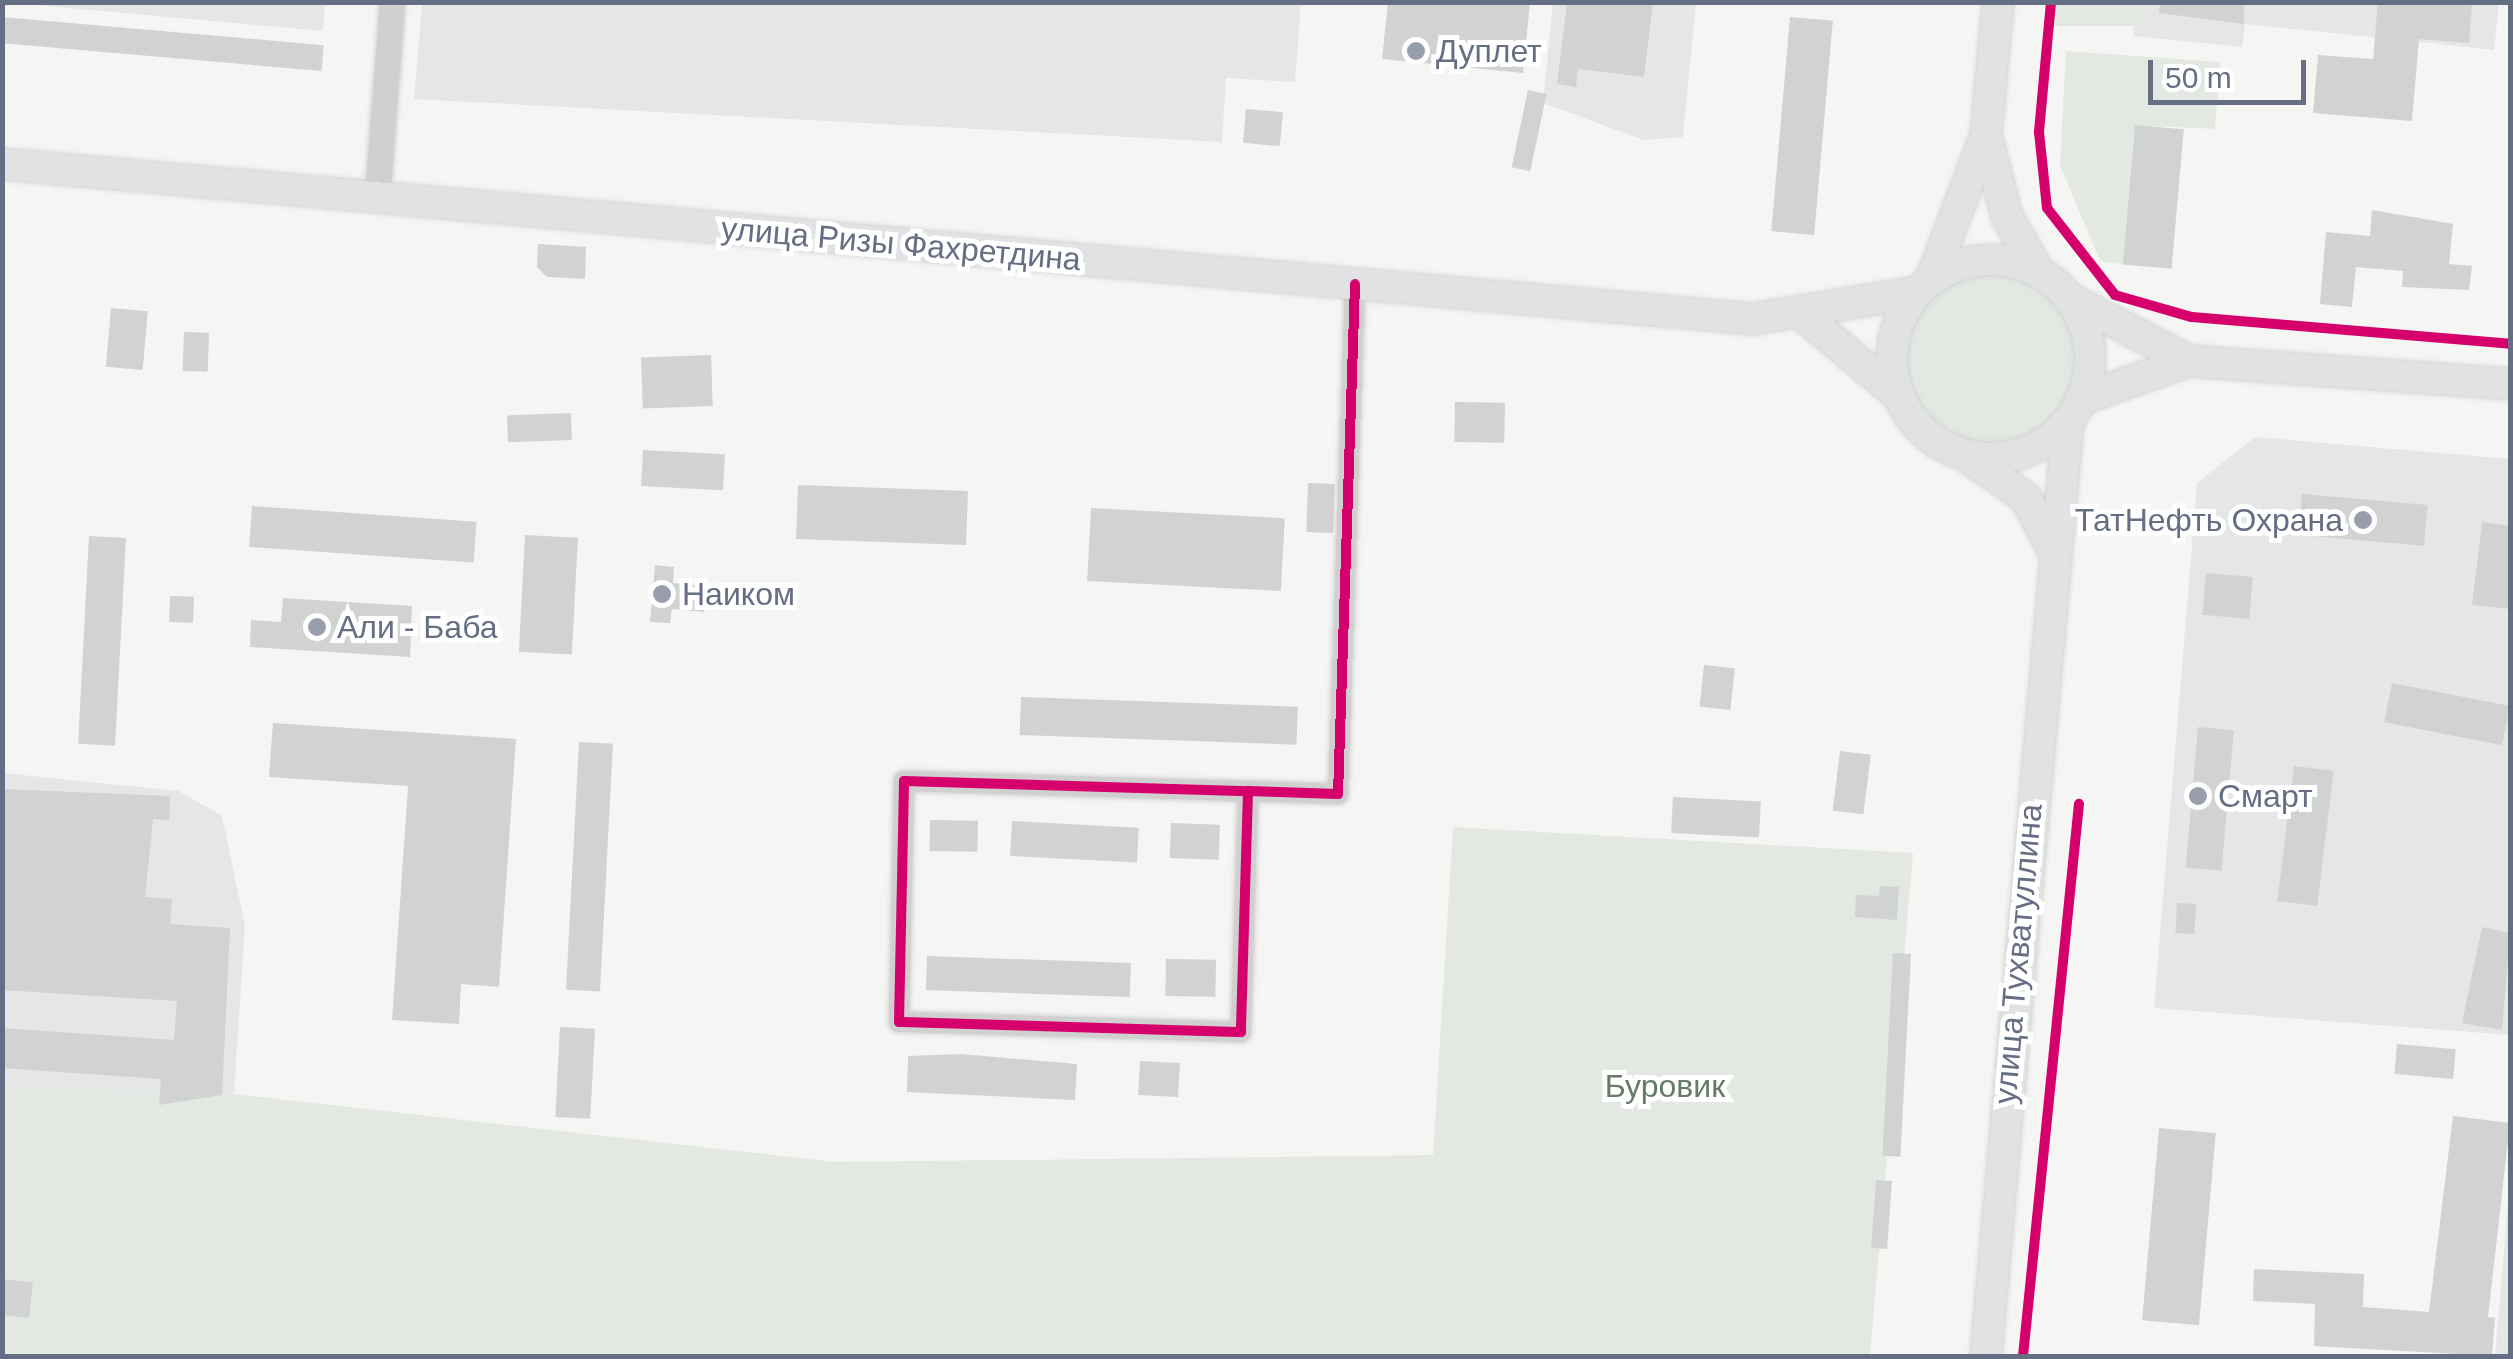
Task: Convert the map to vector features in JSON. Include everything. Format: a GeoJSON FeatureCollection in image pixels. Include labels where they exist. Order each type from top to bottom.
{"type":"FeatureCollection","features":[{"type":"Feature","properties":{"kind":"main road"},"geometry":{"type":"LineString","coordinates":[[1898,396],[1893,341],[1924,286],[1986,135],[1998,2]]}},
{"type":"Feature","properties":{"kind":"main road"},"geometry":{"type":"LineString","coordinates":[[1986,135],[2007,217],[2038,271],[2070,299],[2189,361],[2510,384]]}},
{"type":"Feature","properties":{"kind":"main road","name":"улица Ризы Фахретдина"},"geometry":{"type":"LineString","coordinates":[[2,164],[1753,320],[1924,286]]}},
{"type":"Feature","properties":{"kind":"main road"},"geometry":{"type":"LineString","coordinates":[[1924,286],[1983,260],[2038,271]]}},
{"type":"Feature","properties":{"kind":"main road"},"geometry":{"type":"LineString","coordinates":[[2070,299],[2089,347],[2075,410]]}},
{"type":"Feature","properties":{"kind":"main road"},"geometry":{"type":"LineString","coordinates":[[1800,312],[1898,396],[1925,434],[1965,455],[2026,498],[2053,552]]}},
{"type":"Feature","properties":{"kind":"main road"},"geometry":{"type":"LineString","coordinates":[[1965,455],[2011,456],[2075,410],[2189,361]]}},
{"type":"Feature","properties":{"kind":"main road","name":"улица Тухватуллина"},"geometry":{"type":"LineString","coordinates":[[1986,1356],[2053,552],[2075,410]]}},
{"type":"Feature","properties":{"kind":"street"},"geometry":{"type":"LineString","coordinates":[[377,197],[392,2]]}},
{"type":"Feature","properties":{"kind":"street"},"geometry":{"type":"LineString","coordinates":[[1248,791],[1241,1032],[898,1022],[904,781],[1248,791],[1338,794],[1355,284]]}},
{"type":"Feature","properties":{"kind":"shaded area"},"geometry":{"type":"Polygon","coordinates":[[[3,2],[325,2],[325,3],[323,31],[3,2]]]}},
{"type":"Feature","properties":{"kind":"shaded area"},"geometry":{"type":"Polygon","coordinates":[[[422,2],[1301,3],[1295,82],[1226,78],[1222,142],[414,99],[422,2]]]}},
{"type":"Feature","properties":{"kind":"shaded area"},"geometry":{"type":"Polygon","coordinates":[[[1553,3],[1696,3],[1683,137],[1644,140],[1543,103],[1553,3]]]}},
{"type":"Feature","properties":{"kind":"shaded area"},"geometry":{"type":"Polygon","coordinates":[[[2136,3],[2499,3],[2494,50],[2245,24],[2242,47],[2133,36],[2136,3]]]}},
{"type":"Feature","properties":{"kind":"shaded area"},"geometry":{"type":"Polygon","coordinates":[[[2255,437],[2510,459],[2510,1035],[2154,1008],[2197,483],[2255,437]]]}},
{"type":"Feature","properties":{"kind":"shaded area"},"geometry":{"type":"Polygon","coordinates":[[[3,773],[179,791],[222,816],[245,926],[234,1094],[3,1086],[3,773]]]}},
{"type":"Feature","properties":{"kind":"shaded area"},"geometry":{"type":"Polygon","coordinates":[[[2510,1177],[2510,1356],[2495,1356],[2510,1177]]]}},
{"type":"Feature","properties":{"kind":"green space"},"geometry":{"type":"Polygon","coordinates":[[[2051,3],[2147,3],[2147,26],[2051,26],[2051,3]]]}},
{"type":"Feature","properties":{"kind":"green space"},"geometry":{"type":"Polygon","coordinates":[[[2066,51],[2220,62],[2215,129],[2135,125],[2123,264],[2100,261],[2060,165],[2066,51]]]}},
{"type":"Feature","properties":{"kind":"green space"},"geometry":{"type":"Polygon","coordinates":[[[1993,272],[2026,279],[2054,297],[2072,325],[2079,358],[2072,391],[2054,419],[2026,437],[1993,444],[1960,437],[1932,419],[1914,391],[1907,358],[1914,325],[1932,297],[1960,279],[1993,272]]]}},
{"type":"Feature","properties":{"kind":"green space","name":"Буровик"},"geometry":{"type":"Polygon","coordinates":[[[1453,827],[1913,853],[1870,1356],[3,1356],[3,1086],[234,1094],[835,1162],[1433,1155],[1453,827]]]}},
{"type":"Feature","properties":{"kind":"building"},"geometry":{"type":"Polygon","coordinates":[[[1388,2],[1530,2],[1523,73],[1382,59],[1388,2]]]}},
{"type":"Feature","properties":{"kind":"building"},"geometry":{"type":"Polygon","coordinates":[[[1567,2],[1653,2],[1644,77],[1578,69],[1576,87],[1557,84],[1567,2]]]}},
{"type":"Feature","properties":{"kind":"building"},"geometry":{"type":"Polygon","coordinates":[[[2160,2],[2244,2],[2244,24],[2159,13],[2160,2]]]}},
{"type":"Feature","properties":{"kind":"building"},"geometry":{"type":"Polygon","coordinates":[[[2378,2],[2472,2],[2469,43],[2419,39],[2412,121],[2313,113],[2318,55],[2373,59],[2378,2]]]}},
{"type":"Feature","properties":{"kind":"building"},"geometry":{"type":"Polygon","coordinates":[[[2,17],[324,45],[322,71],[2,43],[2,17]]]}},
{"type":"Feature","properties":{"kind":"building"},"geometry":{"type":"Polygon","coordinates":[[[1790,17],[1833,21],[1814,235],[1771,231],[1790,17]]]}},
{"type":"Feature","properties":{"kind":"building"},"geometry":{"type":"Polygon","coordinates":[[[1528,90],[1547,94],[1530,171],[1512,167],[1528,90]]]}},
{"type":"Feature","properties":{"kind":"building"},"geometry":{"type":"Polygon","coordinates":[[[1246,109],[1283,112],[1280,146],[1243,143],[1246,109]]]}},
{"type":"Feature","properties":{"kind":"building"},"geometry":{"type":"Polygon","coordinates":[[[2135,125],[2184,129],[2172,269],[2123,264],[2135,125]]]}},
{"type":"Feature","properties":{"kind":"building"},"geometry":{"type":"Polygon","coordinates":[[[2372,210],[2453,224],[2449,264],[2472,266],[2469,290],[2402,287],[2403,271],[2356,267],[2352,307],[2320,304],[2326,232],[2370,236],[2372,210]]]}},
{"type":"Feature","properties":{"kind":"building"},"geometry":{"type":"Polygon","coordinates":[[[538,244],[586,247],[585,279],[547,277],[537,267],[538,244]]]}},
{"type":"Feature","properties":{"kind":"building"},"geometry":{"type":"Polygon","coordinates":[[[111,308],[148,311],[143,370],[106,367],[111,308]]]}},
{"type":"Feature","properties":{"kind":"building"},"geometry":{"type":"Polygon","coordinates":[[[184,332],[209,333],[208,372],[183,371],[184,332]]]}},
{"type":"Feature","properties":{"kind":"building"},"geometry":{"type":"Polygon","coordinates":[[[711,355],[713,406],[643,408],[641,357],[711,355]]]}},
{"type":"Feature","properties":{"kind":"building"},"geometry":{"type":"Polygon","coordinates":[[[1455,402],[1505,403],[1504,443],[1454,442],[1455,402]]]}},
{"type":"Feature","properties":{"kind":"building"},"geometry":{"type":"Polygon","coordinates":[[[571,413],[572,440],[508,442],[507,415],[571,413]]]}},
{"type":"Feature","properties":{"kind":"building"},"geometry":{"type":"Polygon","coordinates":[[[643,450],[725,454],[723,490],[641,486],[643,450]]]}},
{"type":"Feature","properties":{"kind":"building"},"geometry":{"type":"Polygon","coordinates":[[[1308,483],[1335,484],[1333,533],[1306,532],[1308,483]]]}},
{"type":"Feature","properties":{"kind":"building"},"geometry":{"type":"Polygon","coordinates":[[[798,485],[968,491],[966,545],[796,539],[798,485]]]}},
{"type":"Feature","properties":{"kind":"building","name":"ТатНефть Охрана"},"geometry":{"type":"Polygon","coordinates":[[[2302,494],[2428,505],[2424,546],[2298,535],[2302,494]]]}},
{"type":"Feature","properties":{"kind":"building"},"geometry":{"type":"Polygon","coordinates":[[[252,506],[476,522],[474,563],[249,547],[252,506]]]}},
{"type":"Feature","properties":{"kind":"building"},"geometry":{"type":"Polygon","coordinates":[[[1091,508],[1285,518],[1281,591],[1087,581],[1091,508]]]}},
{"type":"Feature","properties":{"kind":"building"},"geometry":{"type":"Polygon","coordinates":[[[2482,522],[2510,526],[2510,609],[2472,605],[2482,522]]]}},
{"type":"Feature","properties":{"kind":"building"},"geometry":{"type":"Polygon","coordinates":[[[525,535],[578,538],[572,655],[519,652],[525,535]]]}},
{"type":"Feature","properties":{"kind":"building"},"geometry":{"type":"Polygon","coordinates":[[[89,536],[126,538],[115,746],[78,744],[89,536]]]}},
{"type":"Feature","properties":{"kind":"building"},"geometry":{"type":"Polygon","coordinates":[[[655,565],[674,567],[673,583],[707,586],[704,612],[672,609],[670,623],[650,622],[655,565]]]}},
{"type":"Feature","properties":{"kind":"building"},"geometry":{"type":"Polygon","coordinates":[[[2206,573],[2253,577],[2249,619],[2202,615],[2206,573]]]}},
{"type":"Feature","properties":{"kind":"building"},"geometry":{"type":"Polygon","coordinates":[[[170,596],[194,597],[193,623],[169,622],[170,596]]]}},
{"type":"Feature","properties":{"kind":"building"},"geometry":{"type":"Polygon","coordinates":[[[283,598],[412,606],[410,657],[250,647],[251,620],[281,622],[283,598]]]}},
{"type":"Feature","properties":{"kind":"building"},"geometry":{"type":"Polygon","coordinates":[[[1704,665],[1735,668],[1730,710],[1700,707],[1704,665]]]}},
{"type":"Feature","properties":{"kind":"building"},"geometry":{"type":"Polygon","coordinates":[[[2392,683],[2510,706],[2502,745],[2384,722],[2392,683]]]}},
{"type":"Feature","properties":{"kind":"building"},"geometry":{"type":"Polygon","coordinates":[[[1021,697],[1298,707],[1297,745],[1020,735],[1021,697]]]}},
{"type":"Feature","properties":{"kind":"building"},"geometry":{"type":"Polygon","coordinates":[[[273,723],[516,739],[499,987],[461,984],[459,1024],[392,1020],[408,786],[269,777],[273,723]]]}},
{"type":"Feature","properties":{"kind":"building"},"geometry":{"type":"Polygon","coordinates":[[[2198,727],[2234,730],[2222,871],[2186,867],[2198,727]]]}},
{"type":"Feature","properties":{"kind":"building"},"geometry":{"type":"Polygon","coordinates":[[[579,742],[613,744],[600,991],[566,990],[579,742]]]}},
{"type":"Feature","properties":{"kind":"building"},"geometry":{"type":"Polygon","coordinates":[[[1840,751],[1871,755],[1863,814],[1833,811],[1840,751]]]}},
{"type":"Feature","properties":{"kind":"building"},"geometry":{"type":"Polygon","coordinates":[[[2294,766],[2334,771],[2317,906],[2277,901],[2294,766]]]}},
{"type":"Feature","properties":{"kind":"building"},"geometry":{"type":"Polygon","coordinates":[[[2,789],[170,796],[169,820],[153,819],[145,897],[172,899],[170,924],[230,928],[222,1095],[159,1105],[161,1079],[2,1068],[2,1028],[174,1040],[177,1001],[2,990],[2,789]]]}},
{"type":"Feature","properties":{"kind":"building"},"geometry":{"type":"Polygon","coordinates":[[[1673,797],[1761,802],[1759,838],[1671,833],[1673,797]]]}},
{"type":"Feature","properties":{"kind":"building"},"geometry":{"type":"Polygon","coordinates":[[[930,820],[978,821],[977,852],[929,851],[930,820]]]}},
{"type":"Feature","properties":{"kind":"building"},"geometry":{"type":"Polygon","coordinates":[[[1012,821],[1139,828],[1137,863],[1010,856],[1012,821]]]}},
{"type":"Feature","properties":{"kind":"building"},"geometry":{"type":"Polygon","coordinates":[[[1171,823],[1220,825],[1219,860],[1170,858],[1171,823]]]}},
{"type":"Feature","properties":{"kind":"building"},"geometry":{"type":"Polygon","coordinates":[[[1880,886],[1899,887],[1897,920],[1855,917],[1856,895],[1879,896],[1880,886]]]}},
{"type":"Feature","properties":{"kind":"building"},"geometry":{"type":"Polygon","coordinates":[[[2177,903],[2196,904],[2194,934],[2175,933],[2177,903]]]}},
{"type":"Feature","properties":{"kind":"building"},"geometry":{"type":"Polygon","coordinates":[[[2482,927],[2510,933],[2502,1030],[2462,1023],[2482,927]]]}},
{"type":"Feature","properties":{"kind":"building"},"geometry":{"type":"Polygon","coordinates":[[[1893,953],[1911,954],[1900,1157],[1882,1156],[1893,953]]]}},
{"type":"Feature","properties":{"kind":"building"},"geometry":{"type":"Polygon","coordinates":[[[927,956],[1131,963],[1130,997],[926,990],[927,956]]]}},
{"type":"Feature","properties":{"kind":"building"},"geometry":{"type":"Polygon","coordinates":[[[1166,959],[1216,960],[1215,997],[1165,996],[1166,959]]]}},
{"type":"Feature","properties":{"kind":"building"},"geometry":{"type":"Polygon","coordinates":[[[560,1027],[595,1029],[590,1119],[555,1117],[560,1027]]]}},
{"type":"Feature","properties":{"kind":"building"},"geometry":{"type":"Polygon","coordinates":[[[2397,1044],[2456,1049],[2453,1079],[2394,1074],[2397,1044]]]}},
{"type":"Feature","properties":{"kind":"building"},"geometry":{"type":"Polygon","coordinates":[[[961,1054],[1077,1064],[1075,1100],[907,1092],[908,1056],[961,1054]]]}},
{"type":"Feature","properties":{"kind":"building"},"geometry":{"type":"Polygon","coordinates":[[[1140,1061],[1180,1063],[1178,1097],[1138,1095],[1140,1061]]]}},
{"type":"Feature","properties":{"kind":"building"},"geometry":{"type":"Polygon","coordinates":[[[2453,1116],[2510,1123],[2488,1317],[2495,1318],[2492,1356],[2314,1346],[2315,1304],[2253,1301],[2254,1269],[2364,1274],[2363,1307],[2429,1312],[2453,1116]]]}},
{"type":"Feature","properties":{"kind":"building"},"geometry":{"type":"Polygon","coordinates":[[[2159,1128],[2216,1133],[2199,1325],[2142,1320],[2159,1128]]]}},
{"type":"Feature","properties":{"kind":"building"},"geometry":{"type":"Polygon","coordinates":[[[1876,1180],[1892,1181],[1887,1249],[1871,1248],[1876,1180]]]}},
{"type":"Feature","properties":{"kind":"building"},"geometry":{"type":"Polygon","coordinates":[[[2,1279],[33,1282],[29,1318],[2,1315],[2,1279]]]}},
{"type":"Feature","properties":{"kind":"cycle path"},"geometry":{"type":"LineString","coordinates":[[2051,2],[2039,132],[2047,208],[2115,295],[2191,317],[2510,344]]}},
{"type":"Feature","properties":{"kind":"cycle path"},"geometry":{"type":"LineString","coordinates":[[1248,791],[1241,1032],[899,1022],[904,781],[1248,791],[1338,794],[1355,284]]}},
{"type":"Feature","properties":{"kind":"cycle path"},"geometry":{"type":"LineString","coordinates":[[2023,1356],[2079,804]]}},
{"type":"Feature","properties":{"kind":"place","name":"Дуплет"},"geometry":{"type":"Point","coordinates":[1416,51]}},
{"type":"Feature","properties":{"kind":"place","name":"ТатНефть Охрана"},"geometry":{"type":"Point","coordinates":[2363,520]}},
{"type":"Feature","properties":{"kind":"place","name":"Наиком"},"geometry":{"type":"Point","coordinates":[662,594]}},
{"type":"Feature","properties":{"kind":"place","name":"Али - Баба"},"geometry":{"type":"Point","coordinates":[317,627]}},
{"type":"Feature","properties":{"kind":"place","name":"Смарт"},"geometry":{"type":"Point","coordinates":[2198,796]}}]}
